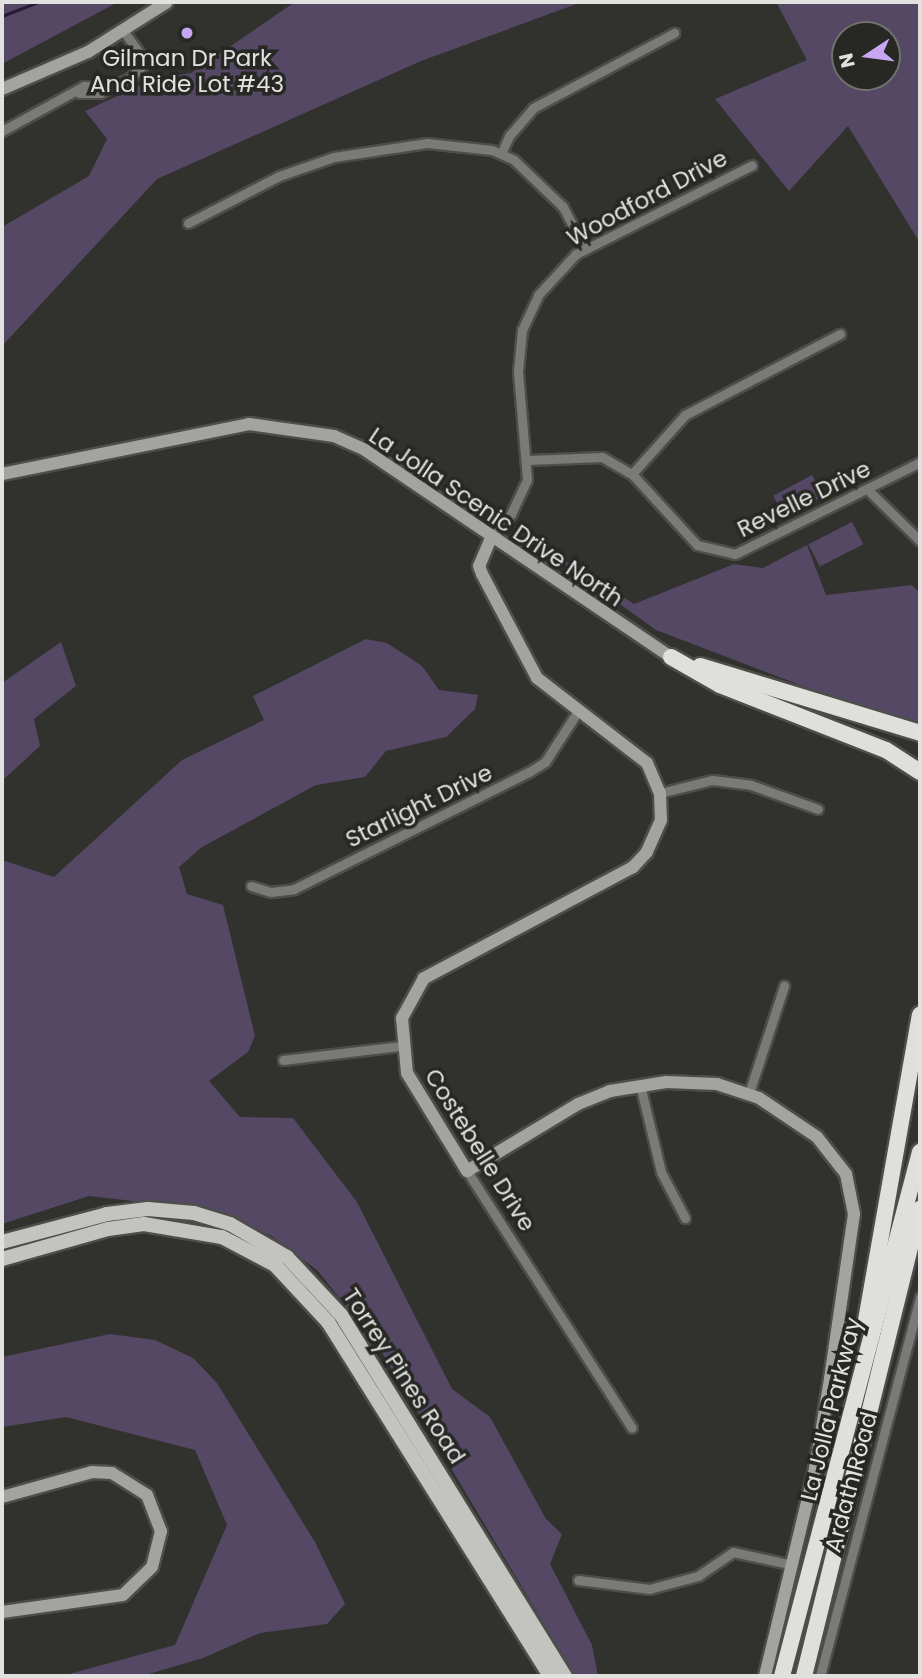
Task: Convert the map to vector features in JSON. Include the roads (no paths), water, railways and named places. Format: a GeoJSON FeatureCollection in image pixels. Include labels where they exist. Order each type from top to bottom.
{"type":"FeatureCollection","features":[{"type":"Feature","properties":{"kind":"highway"},"geometry":{"type":"LineString","coordinates":[[671,657],[920,733]]}},
{"type":"Feature","properties":{"kind":"highway"},"geometry":{"type":"LineString","coordinates":[[671,657],[720,685],[886,750],[920,772]]}},
{"type":"Feature","properties":{"kind":"highway"},"geometry":{"type":"LineString","coordinates":[[841,1461],[920,1015]]}},
{"type":"Feature","properties":{"kind":"highway","name":"La Jolla Parkway"},"geometry":{"type":"LineString","coordinates":[[782,1676],[841,1461],[920,1152]]}},
{"type":"Feature","properties":{"kind":"highway","name":"La Jolla Parkway"},"geometry":{"type":"LineString","coordinates":[[804,1676],[920,1209]]}},
{"type":"Feature","properties":{"kind":"main road","name":"Torrey Pines Road"},"geometry":{"type":"LineString","coordinates":[[2,1242],[107,1214],[148,1209],[230,1224],[287,1257],[341,1315],[565,1676]]}},
{"type":"Feature","properties":{"kind":"main road","name":"Torrey Pines Road"},"geometry":{"type":"LineString","coordinates":[[2,1259],[108,1228],[144,1224],[222,1237],[275,1265],[328,1322],[550,1676]]}},
{"type":"Feature","properties":{"kind":"street"},"geometry":{"type":"LineString","coordinates":[[2,89],[124,32],[167,2]]}},
{"type":"Feature","properties":{"kind":"street"},"geometry":{"type":"LineString","coordinates":[[2,131],[79,93],[91,84],[107,87],[130,78],[146,62],[124,32]]}},
{"type":"Feature","properties":{"kind":"street"},"geometry":{"type":"LineString","coordinates":[[501,154],[509,136],[533,108],[674,33]]}},
{"type":"Feature","properties":{"kind":"street"},"geometry":{"type":"LineString","coordinates":[[188,223],[279,176],[334,158],[427,143],[501,154],[538,178],[563,207],[585,249]]}},
{"type":"Feature","properties":{"kind":"street","name":"Woodford Drive"},"geometry":{"type":"LineString","coordinates":[[491,538],[522,492],[528,460],[518,371],[522,330],[556,271],[585,249],[752,165]]}},
{"type":"Feature","properties":{"kind":"street"},"geometry":{"type":"LineString","coordinates":[[632,474],[685,415],[840,334]]}},
{"type":"Feature","properties":{"kind":"street","name":"La Jolla Scenic Drive North"},"geometry":{"type":"LineString","coordinates":[[2,474],[249,424],[292,426],[365,450],[491,538],[671,657]]}},
{"type":"Feature","properties":{"kind":"street","name":"Revelle Drive"},"geometry":{"type":"LineString","coordinates":[[528,460],[602,457],[632,474],[697,545],[735,554],[920,462]]}},
{"type":"Feature","properties":{"kind":"street"},"geometry":{"type":"LineString","coordinates":[[868,490],[920,541]]}},
{"type":"Feature","properties":{"kind":"street"},"geometry":{"type":"LineString","coordinates":[[491,538],[479,566],[537,678],[647,762],[660,793],[712,780],[751,785],[818,809]]}},
{"type":"Feature","properties":{"kind":"street","name":"Starlight Drive"},"geometry":{"type":"LineString","coordinates":[[251,886],[271,892],[294,889],[529,772],[545,762],[578,711]]}},
{"type":"Feature","properties":{"kind":"street","name":"Costebelle Drive"},"geometry":{"type":"LineString","coordinates":[[632,1428],[407,1073],[401,1046],[408,999],[434,970],[633,867],[655,836],[660,793]]}},
{"type":"Feature","properties":{"kind":"street"},"geometry":{"type":"LineString","coordinates":[[749,1093],[784,986]]}},
{"type":"Feature","properties":{"kind":"street"},"geometry":{"type":"LineString","coordinates":[[283,1060],[401,1046]]}},
{"type":"Feature","properties":{"kind":"street"},"geometry":{"type":"LineString","coordinates":[[467,1171],[578,1104],[640,1086],[717,1084],[749,1093],[817,1137],[846,1174],[854,1214],[815,1469],[765,1676]]}},
{"type":"Feature","properties":{"kind":"street"},"geometry":{"type":"LineString","coordinates":[[640,1086],[661,1172],[685,1218]]}},
{"type":"Feature","properties":{"kind":"street","name":"Ardath Road"},"geometry":{"type":"LineString","coordinates":[[820,1676],[920,1297]]}},
{"type":"Feature","properties":{"kind":"street"},"geometry":{"type":"LineString","coordinates":[[2,1497],[92,1472],[130,1480],[147,1495],[158,1515],[161,1546],[143,1581],[123,1595],[2,1612]]}},
{"type":"Feature","properties":{"kind":"street"},"geometry":{"type":"LineString","coordinates":[[578,1580],[649,1589],[698,1576],[733,1552],[793,1564]]}},
{"type":"Feature","properties":{"kind":"waterway"},"geometry":{"type":"LineString","coordinates":[[2,16],[39,2]]}},
{"type":"Feature","properties":{"kind":"place","name":"Gilman Dr Park And Ride Lot #43"},"geometry":{"type":"Point","coordinates":[187,33]}}]}
